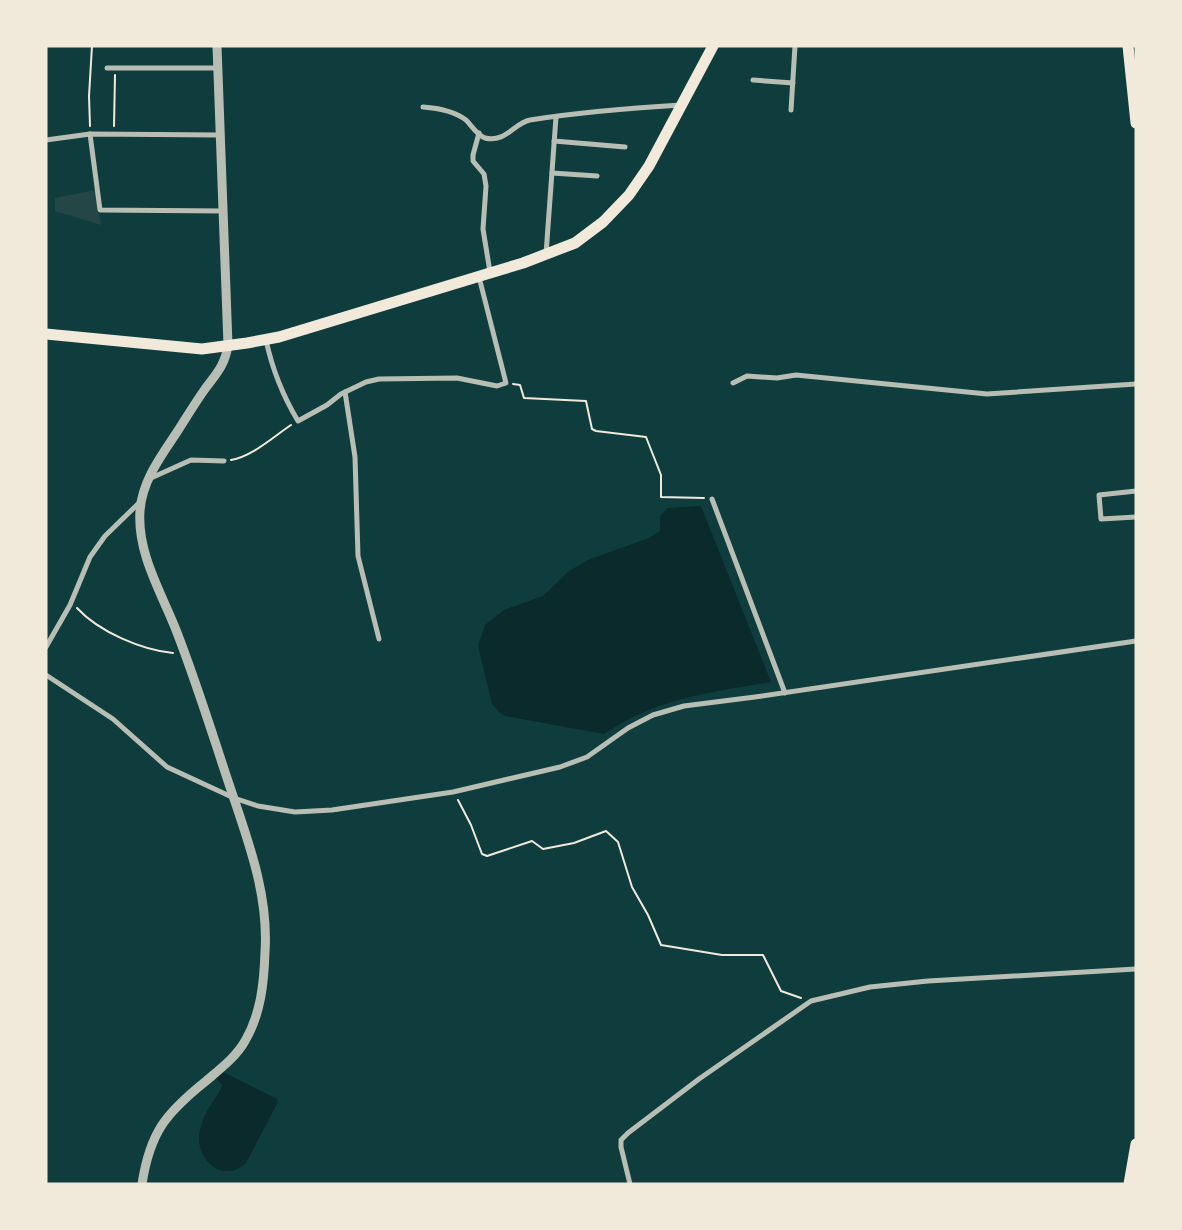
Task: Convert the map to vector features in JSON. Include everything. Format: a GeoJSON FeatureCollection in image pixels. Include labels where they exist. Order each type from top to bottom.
{"type":"FeatureCollection","features":[{"type":"Feature","properties":{"kind":"main road"},"geometry":{"type":"LineString","coordinates":[[46,334],[202,348],[266,340],[490,273],[574,243],[603,222],[628,195],[649,166],[714,46]]}},
{"type":"Feature","properties":{"kind":"main road"},"geometry":{"type":"LineString","coordinates":[[1128,46],[1135,117]]}},
{"type":"Feature","properties":{"kind":"main road"},"geometry":{"type":"LineString","coordinates":[[1129,1184],[1136,1144]]}},
{"type":"Feature","properties":{"kind":"street"},"geometry":{"type":"LineString","coordinates":[[142,1184],[149,1150],[169,1113],[230,1060],[244,1043],[255,1020],[261,996],[266,950],[265,924],[257,874],[234,798],[186,655],[162,598],[145,550],[140,522],[141,500],[148,479],[173,437],[224,364],[228,345],[217,46]]}},
{"type":"Feature","properties":{"kind":"street"},"geometry":{"type":"LineString","coordinates":[[792,110],[795,46]]}},
{"type":"Feature","properties":{"kind":"street"},"geometry":{"type":"LineString","coordinates":[[107,68],[217,68]]}},
{"type":"Feature","properties":{"kind":"street"},"geometry":{"type":"LineString","coordinates":[[753,80],[793,83]]}},
{"type":"Feature","properties":{"kind":"street"},"geometry":{"type":"LineString","coordinates":[[423,107],[453,113],[465,119],[484,138],[497,138],[509,133],[526,121],[617,110],[682,105]]}},
{"type":"Feature","properties":{"kind":"street"},"geometry":{"type":"LineString","coordinates":[[546,254],[556,117]]}},
{"type":"Feature","properties":{"kind":"street"},"geometry":{"type":"LineString","coordinates":[[479,133],[473,162],[484,174],[486,186],[483,229],[490,273]]}},
{"type":"Feature","properties":{"kind":"street"},"geometry":{"type":"LineString","coordinates":[[90,134],[100,210],[223,211]]}},
{"type":"Feature","properties":{"kind":"street"},"geometry":{"type":"LineString","coordinates":[[46,140],[90,134],[219,135]]}},
{"type":"Feature","properties":{"kind":"street"},"geometry":{"type":"LineString","coordinates":[[554,141],[625,147]]}},
{"type":"Feature","properties":{"kind":"street"},"geometry":{"type":"LineString","coordinates":[[552,173],[597,176]]}},
{"type":"Feature","properties":{"kind":"street"},"geometry":{"type":"LineString","coordinates":[[266,340],[271,362],[280,385],[298,421],[345,392],[378,379],[457,378],[497,386],[506,383],[479,276]]}},
{"type":"Feature","properties":{"kind":"street"},"geometry":{"type":"LineString","coordinates":[[733,383],[747,376],[777,378],[796,375],[987,394],[1136,384]]}},
{"type":"Feature","properties":{"kind":"street"},"geometry":{"type":"LineString","coordinates":[[345,392],[355,458],[358,556],[379,639]]}},
{"type":"Feature","properties":{"kind":"street"},"geometry":{"type":"LineString","coordinates":[[148,479],[191,460],[224,461]]}},
{"type":"Feature","properties":{"kind":"street"},"geometry":{"type":"LineString","coordinates":[[1136,492],[1099,495],[1100,519],[1136,517]]}},
{"type":"Feature","properties":{"kind":"street"},"geometry":{"type":"LineString","coordinates":[[712,498],[785,693]]}},
{"type":"Feature","properties":{"kind":"street"},"geometry":{"type":"LineString","coordinates":[[46,647],[72,602],[90,557],[105,536],[141,500]]}},
{"type":"Feature","properties":{"kind":"street"},"geometry":{"type":"LineString","coordinates":[[46,675],[114,719],[167,767],[234,798],[258,806],[295,812],[332,810],[453,792],[560,768],[587,758],[628,728],[653,716],[684,706],[785,693],[1136,641]]}},
{"type":"Feature","properties":{"kind":"street"},"geometry":{"type":"LineString","coordinates":[[630,1184],[621,1140],[699,1079],[811,1001],[870,987],[918,982],[1136,969]]}},
{"type":"Feature","properties":{"kind":"path"},"geometry":{"type":"LineString","coordinates":[[90,134],[89,96],[92,46]]}},
{"type":"Feature","properties":{"kind":"path"},"geometry":{"type":"LineString","coordinates":[[114,134],[115,68]]}},
{"type":"Feature","properties":{"kind":"path"},"geometry":{"type":"LineString","coordinates":[[506,383],[520,385],[524,398],[586,401],[592,429],[596,431],[646,437],[661,475],[661,497],[712,498]]}},
{"type":"Feature","properties":{"kind":"path"},"geometry":{"type":"LineString","coordinates":[[224,461],[240,458],[252,453],[298,421]]}},
{"type":"Feature","properties":{"kind":"path"},"geometry":{"type":"LineString","coordinates":[[72,602],[94,622],[140,646],[157,651],[186,655]]}},
{"type":"Feature","properties":{"kind":"path"},"geometry":{"type":"LineString","coordinates":[[453,792],[471,825],[482,854],[487,856],[532,841],[543,849],[574,843],[606,832],[618,842],[632,887],[648,915],[661,944],[722,955],[763,955],[781,991],[811,1001]]}},
{"type":"Feature","properties":{"kind":"shaded area"},"geometry":{"type":"Polygon","coordinates":[[[95,190],[101,225],[55,211],[55,198],[95,190]]]}},
{"type":"Feature","properties":{"kind":"shaded area"},"geometry":{"type":"Polygon","coordinates":[[[701,506],[771,682],[705,693],[664,704],[624,722],[604,734],[505,716],[500,713],[492,704],[478,646],[485,625],[504,610],[543,596],[569,571],[590,559],[649,538],[660,531],[660,516],[668,508],[701,506]]]}},
{"type":"Feature","properties":{"kind":"shaded area"},"geometry":{"type":"Polygon","coordinates":[[[221,1071],[277,1099],[278,1102],[246,1163],[237,1169],[228,1171],[219,1170],[211,1165],[201,1150],[199,1140],[203,1119],[221,1089],[222,1085],[214,1076],[221,1071]]]}}]}
